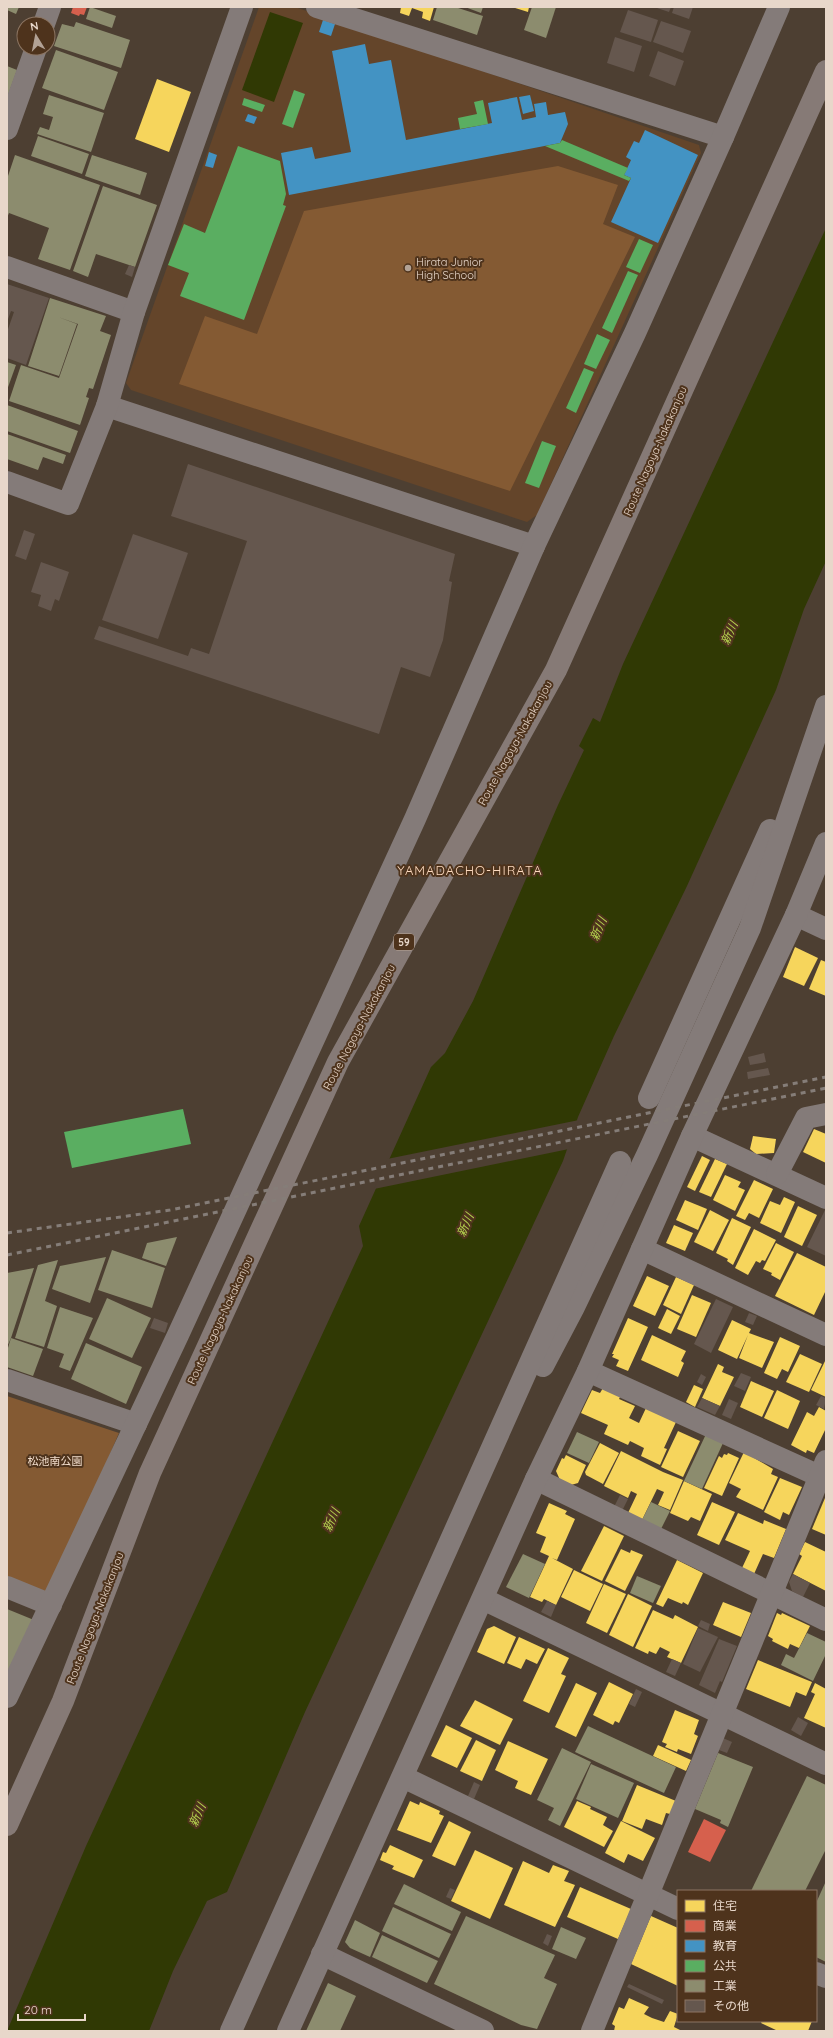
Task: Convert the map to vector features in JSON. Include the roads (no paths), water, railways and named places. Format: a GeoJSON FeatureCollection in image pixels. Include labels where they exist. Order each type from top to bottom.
{"type":"FeatureCollection","features":[{"type":"Feature","properties":{"kind":"main road","name":"Route Nagoya-Nakakanjou"},"geometry":{"type":"LineString","coordinates":[[7,1825],[63,1702],[150,1473],[338,1062],[556,670],[826,71]]}},
{"type":"Feature","properties":{"kind":"street"},"geometry":{"type":"LineString","coordinates":[[7,482],[68,504],[107,406],[134,312],[242,7]]}},
{"type":"Feature","properties":{"kind":"street"},"geometry":{"type":"LineString","coordinates":[[317,7],[723,137]]}},
{"type":"Feature","properties":{"kind":"street"},"geometry":{"type":"LineString","coordinates":[[7,1697],[136,1424],[415,819],[534,546],[635,333],[723,137],[779,7]]}},
{"type":"Feature","properties":{"kind":"street"},"geometry":{"type":"LineString","coordinates":[[7,129],[33,56]]}},
{"type":"Feature","properties":{"kind":"street"},"geometry":{"type":"LineString","coordinates":[[7,267],[134,312]]}},
{"type":"Feature","properties":{"kind":"street"},"geometry":{"type":"LineString","coordinates":[[107,406],[534,546]]}},
{"type":"Feature","properties":{"kind":"street"},"geometry":{"type":"LineString","coordinates":[[649,1098],[826,706]]}},
{"type":"Feature","properties":{"kind":"street"},"geometry":{"type":"LineString","coordinates":[[444,1555],[573,1309],[647,1155],[750,928],[826,706]]}},
{"type":"Feature","properties":{"kind":"street"},"geometry":{"type":"LineString","coordinates":[[288,2031],[536,1479],[588,1370],[692,1136],[796,915],[826,843]]}},
{"type":"Feature","properties":{"kind":"street"},"geometry":{"type":"LineString","coordinates":[[796,915],[826,929]]}},
{"type":"Feature","properties":{"kind":"street"},"geometry":{"type":"LineString","coordinates":[[777,1174],[806,1118],[826,1114]]}},
{"type":"Feature","properties":{"kind":"street"},"geometry":{"type":"LineString","coordinates":[[692,1136],[777,1174],[826,1198]]}},
{"type":"Feature","properties":{"kind":"street"},"geometry":{"type":"LineString","coordinates":[[231,2031],[620,1162]]}},
{"type":"Feature","properties":{"kind":"street"},"geometry":{"type":"LineString","coordinates":[[642,1249],[826,1334]]}},
{"type":"Feature","properties":{"kind":"street"},"geometry":{"type":"LineString","coordinates":[[588,1370],[824,1472],[721,1715],[649,1895],[592,2031]]}},
{"type":"Feature","properties":{"kind":"street"},"geometry":{"type":"LineString","coordinates":[[7,1380],[136,1424]]}},
{"type":"Feature","properties":{"kind":"street"},"geometry":{"type":"LineString","coordinates":[[536,1479],[826,1620]]}},
{"type":"Feature","properties":{"kind":"street"},"geometry":{"type":"LineString","coordinates":[[7,1587],[51,1605]]}},
{"type":"Feature","properties":{"kind":"street"},"geometry":{"type":"LineString","coordinates":[[483,1599],[721,1715],[826,1764]]}},
{"type":"Feature","properties":{"kind":"street"},"geometry":{"type":"LineString","coordinates":[[403,1777],[677,1909]]}},
{"type":"Feature","properties":{"kind":"street"},"geometry":{"type":"LineString","coordinates":[[322,1954],[483,2031]]}},
{"type":"Feature","properties":{"kind":"water"},"geometry":{"type":"Polygon","coordinates":[[[270,12],[303,23],[274,102],[242,90],[270,12]]]}},
{"type":"Feature","properties":{"kind":"water","name":"新川"},"geometry":{"type":"Polygon","coordinates":[[[826,228],[826,561],[804,609],[776,690],[687,886],[614,1036],[578,1117],[563,1161],[305,1712],[227,1892],[207,1901],[173,1971],[149,2031],[7,2031],[86,1846],[363,1246],[359,1226],[431,1067],[445,1053],[473,1001],[558,805],[584,750],[579,746],[593,718],[600,722],[623,664],[826,228]]]}},
{"type":"Feature","properties":{"kind":"railway"},"geometry":{"type":"LineString","coordinates":[[7,1233],[170,1210],[826,1077]]}},
{"type":"Feature","properties":{"kind":"railway"},"geometry":{"type":"LineString","coordinates":[[7,1255],[826,1088]]}},
{"type":"Feature","properties":{"kind":"place","name":"Hirata Junior High School"},"geometry":{"type":"Point","coordinates":[408,268]}},
{"type":"Feature","properties":{"kind":"district","name":"YAMADACHO-HIRATA"},"geometry":{"type":"Point","coordinates":[470,870]}},
{"type":"Feature","properties":{"kind":"park label","name":"松池南公園"},"geometry":{"type":"Point","coordinates":[55,1461]}}]}
